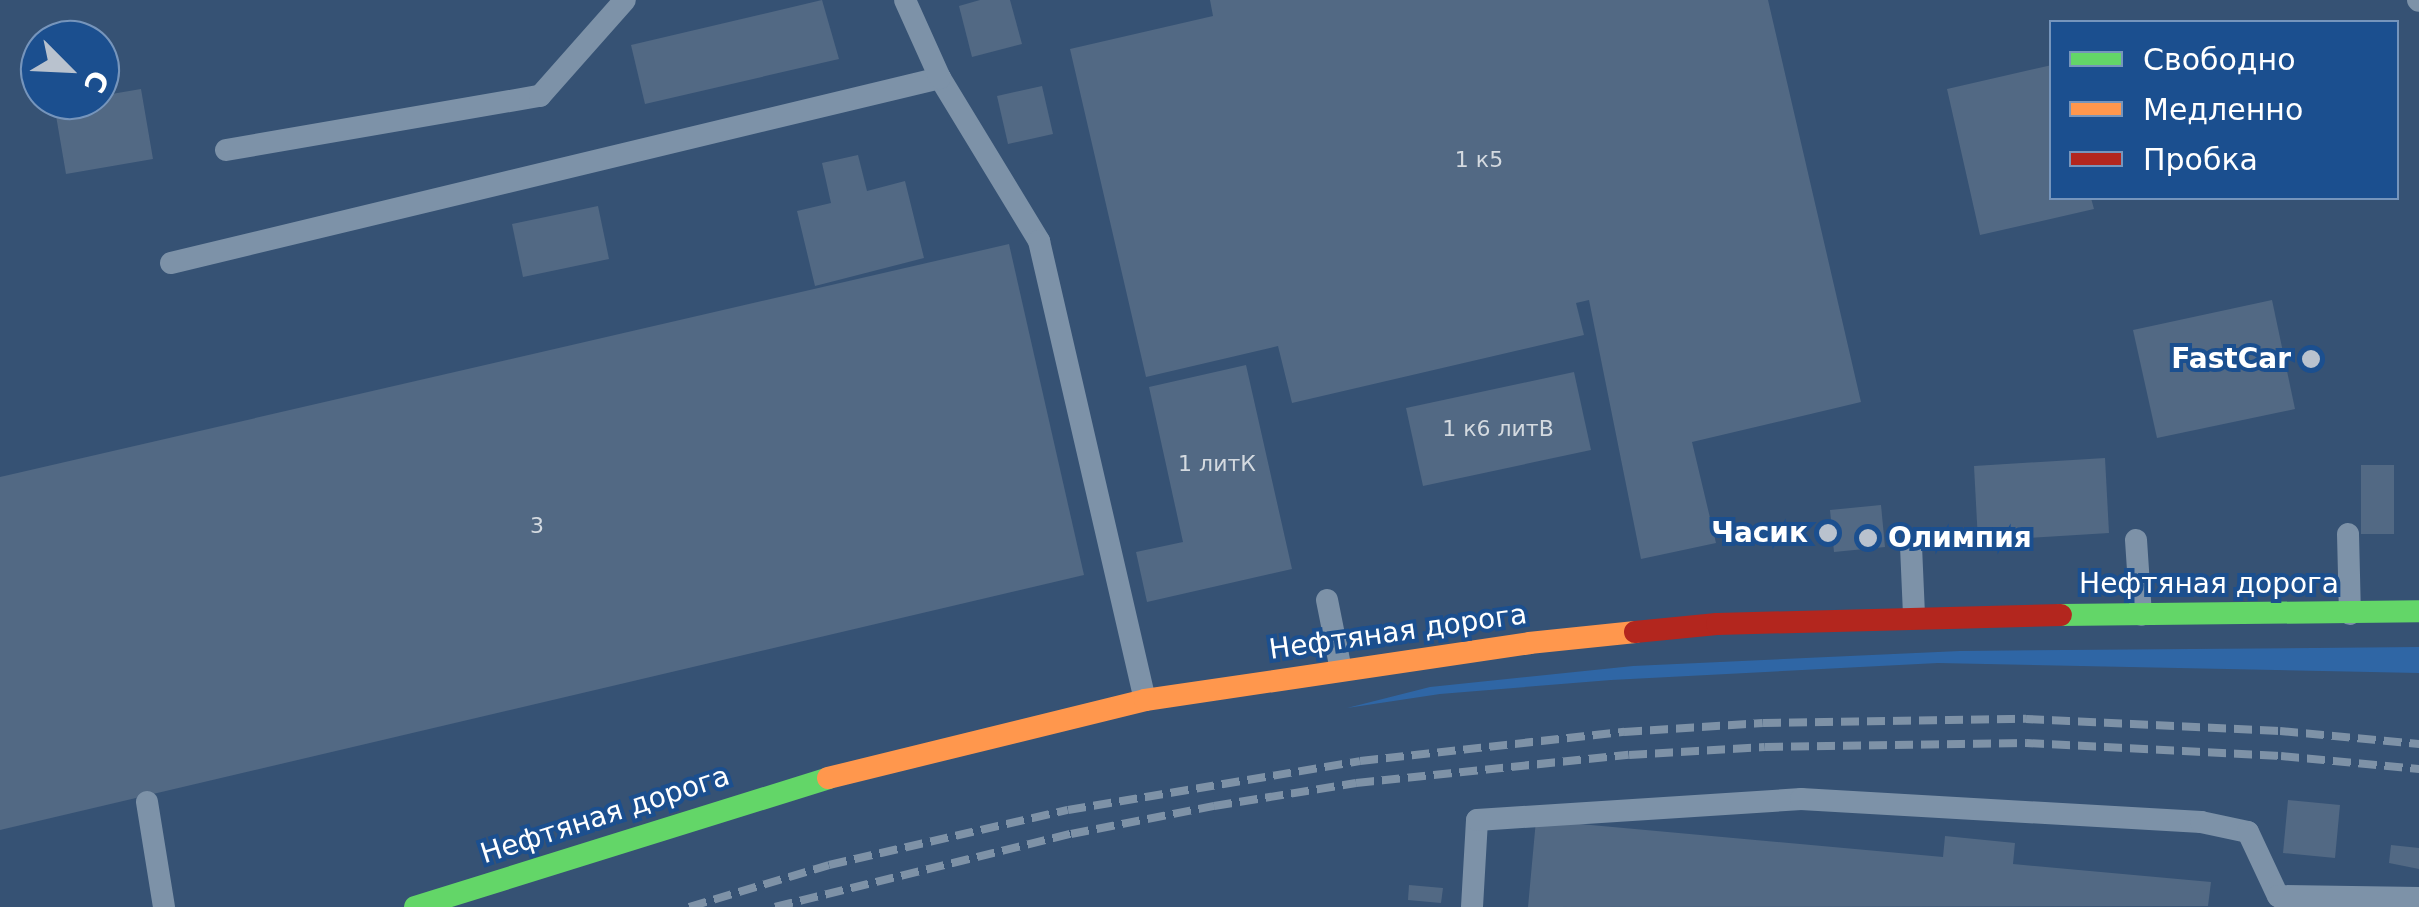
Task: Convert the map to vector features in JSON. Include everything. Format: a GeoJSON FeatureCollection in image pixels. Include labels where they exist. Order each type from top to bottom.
{"type":"FeatureCollection","features":[{"type":"Feature","properties":{"kind":"street","name":"Нефтяная дорога"},"geometry":{"type":"LineString","coordinates":[[415,907],[792,787],[1144,700],[1341,670],[1646,630],[1914,616],[2419,612]]}},
{"type":"Feature","properties":{"kind":"lane"},"geometry":{"type":"LineString","coordinates":[[226,150],[540,96],[625,0]]}},
{"type":"Feature","properties":{"kind":"lane"},"geometry":{"type":"LineString","coordinates":[[905,0],[940,78],[1039,240],[1144,700]]}},
{"type":"Feature","properties":{"kind":"lane"},"geometry":{"type":"LineString","coordinates":[[172,264],[940,78]]}},
{"type":"Feature","properties":{"kind":"lane"},"geometry":{"type":"LineString","coordinates":[[2348,534],[2350,614]]}},
{"type":"Feature","properties":{"kind":"lane"},"geometry":{"type":"LineString","coordinates":[[2136,540],[2141,615]]}},
{"type":"Feature","properties":{"kind":"lane"},"geometry":{"type":"LineString","coordinates":[[1910,546],[1914,616]]}},
{"type":"Feature","properties":{"kind":"lane"},"geometry":{"type":"LineString","coordinates":[[1327,600],[1341,670]]}},
{"type":"Feature","properties":{"kind":"lane"},"geometry":{"type":"LineString","coordinates":[[1472,907],[1477,820],[1801,799],[1866,799],[2202,822],[2248,832],[2278,896],[2419,898]]}},
{"type":"Feature","properties":{"kind":"lane"},"geometry":{"type":"LineString","coordinates":[[148,802],[164,907]]}},
{"type":"Feature","properties":{"kind":"shaded area"},"geometry":{"type":"Polygon","coordinates":[[[2419,647],[2419,673],[1938,663],[1611,680],[1440,694],[1347,708],[1430,687],[1633,666],[1960,651],[2419,647]]]}},
{"type":"Feature","properties":{"kind":"building"},"geometry":{"type":"Polygon","coordinates":[[[822,0],[839,59],[645,104],[631,45],[822,0]]]}},
{"type":"Feature","properties":{"kind":"building"},"geometry":{"type":"Polygon","coordinates":[[[980,0],[1010,0],[1022,44],[972,57],[959,6],[980,0]]]}},
{"type":"Feature","properties":{"kind":"building"},"geometry":{"type":"Polygon","coordinates":[[[1210,0],[1768,0],[1861,402],[1692,442],[1716,543],[1641,559],[1589,300],[1576,303],[1584,335],[1292,403],[1278,346],[1146,377],[1070,49],[1213,16],[1210,0]]]}},
{"type":"Feature","properties":{"kind":"building"},"geometry":{"type":"Polygon","coordinates":[[[2049,66],[2049,200],[2092,200],[2094,209],[1980,235],[1947,89],[2049,66]]]}},
{"type":"Feature","properties":{"kind":"building"},"geometry":{"type":"Polygon","coordinates":[[[1042,86],[1053,134],[1008,144],[997,96],[1042,86]]]}},
{"type":"Feature","properties":{"kind":"building"},"geometry":{"type":"Polygon","coordinates":[[[141,89],[153,159],[66,174],[57,120],[120,120],[120,93],[141,89]]]}},
{"type":"Feature","properties":{"kind":"building"},"geometry":{"type":"Polygon","coordinates":[[[858,155],[867,191],[905,181],[924,258],[815,286],[797,211],[831,203],[822,163],[858,155]]]}},
{"type":"Feature","properties":{"kind":"building"},"geometry":{"type":"Polygon","coordinates":[[[598,206],[609,259],[523,277],[512,224],[598,206]]]}},
{"type":"Feature","properties":{"kind":"building"},"geometry":{"type":"Polygon","coordinates":[[[1009,244],[1084,575],[0,830],[0,477],[1009,244]]]}},
{"type":"Feature","properties":{"kind":"building"},"geometry":{"type":"Polygon","coordinates":[[[2272,300],[2295,409],[2157,438],[2133,330],[2272,300]]]}},
{"type":"Feature","properties":{"kind":"building"},"geometry":{"type":"Polygon","coordinates":[[[1246,365],[1292,569],[1147,602],[1136,552],[1183,542],[1149,387],[1246,365]]]}},
{"type":"Feature","properties":{"kind":"building"},"geometry":{"type":"Polygon","coordinates":[[[1574,372],[1591,450],[1423,486],[1406,408],[1574,372]]]}},
{"type":"Feature","properties":{"kind":"building"},"geometry":{"type":"Polygon","coordinates":[[[2105,458],[2109,533],[1978,541],[1974,466],[2105,458]]]}},
{"type":"Feature","properties":{"kind":"building"},"geometry":{"type":"Polygon","coordinates":[[[2361,465],[2394,465],[2394,534],[2361,534],[2361,465]]]}},
{"type":"Feature","properties":{"kind":"building"},"geometry":{"type":"Polygon","coordinates":[[[1881,505],[1885,547],[1834,552],[1830,510],[1881,505]]]}},
{"type":"Feature","properties":{"kind":"building"},"geometry":{"type":"Polygon","coordinates":[[[2288,800],[2340,805],[2335,858],[2283,853],[2288,800]]]}},
{"type":"Feature","properties":{"kind":"building"},"geometry":{"type":"Polygon","coordinates":[[[1536,820],[1943,857],[1945,836],[2015,843],[2013,864],[2211,882],[2208,906],[1528,907],[1536,820]]]}},
{"type":"Feature","properties":{"kind":"building"},"geometry":{"type":"Polygon","coordinates":[[[2391,845],[2419,848],[2419,869],[2389,863],[2391,845]]]}},
{"type":"Feature","properties":{"kind":"building"},"geometry":{"type":"Polygon","coordinates":[[[1409,885],[1443,888],[1441,903],[1408,900],[1409,885]]]}},
{"type":"Feature","properties":{"kind":"railway"},"geometry":{"type":"LineString","coordinates":[[689,907],[829,865],[1068,810],[1360,761],[1624,732],[1763,723],[2026,719],[2280,731],[2419,744]]}},
{"type":"Feature","properties":{"kind":"railway"},"geometry":{"type":"LineString","coordinates":[[775,907],[1071,834],[1214,806],[1356,783],[1629,755],[1765,747],[2026,743],[2281,756],[2419,769]]}},
{"type":"Feature","properties":{"kind":"traffic: fast"},"geometry":{"type":"LineString","coordinates":[[2061,615],[2419,611]]}},
{"type":"Feature","properties":{"kind":"traffic: fast"},"geometry":{"type":"LineString","coordinates":[[415,907],[828,778]]}},
{"type":"Feature","properties":{"kind":"traffic: slow"},"geometry":{"type":"LineString","coordinates":[[828,778],[1145,700],[1529,643],[1635,632]]}},
{"type":"Feature","properties":{"kind":"traffic: jam"},"geometry":{"type":"LineString","coordinates":[[1635,632],[1717,624],[2061,615]]}},
{"type":"Feature","properties":{"kind":"place","name":"FastCar"},"geometry":{"type":"Point","coordinates":[2311,359]}},
{"type":"Feature","properties":{"kind":"place","name":"Часик"},"geometry":{"type":"Point","coordinates":[1828,533]}},
{"type":"Feature","properties":{"kind":"place","name":"Олимпия"},"geometry":{"type":"Point","coordinates":[1868,538]}}]}
